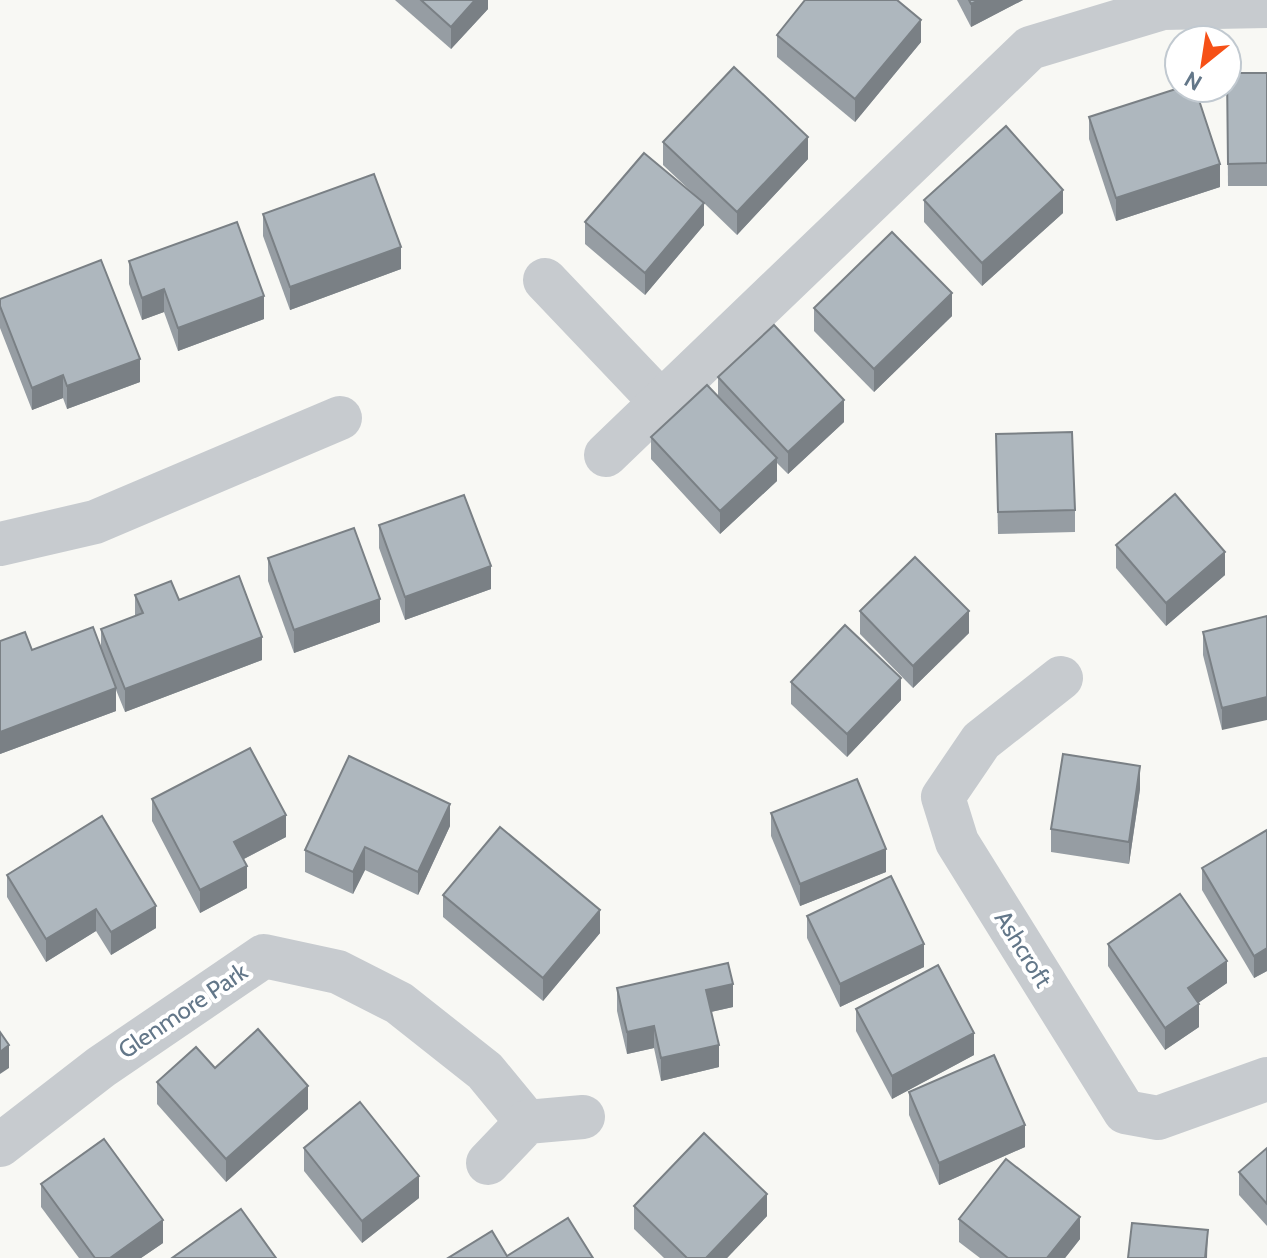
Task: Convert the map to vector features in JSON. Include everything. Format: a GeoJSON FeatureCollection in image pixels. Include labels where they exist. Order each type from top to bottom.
{"type":"FeatureCollection","features":[{"type":"Feature","properties":{"kind":"street"},"geometry":{"type":"LineString","coordinates":[[606,455],[1030,48],[1163,8],[1267,6]]}},
{"type":"Feature","properties":{"kind":"street"},"geometry":{"type":"LineString","coordinates":[[545,280],[661,402]]}},
{"type":"Feature","properties":{"kind":"street"},"geometry":{"type":"LineString","coordinates":[[0,544],[95,522],[340,418]]}},
{"type":"Feature","properties":{"kind":"street","name":"Ashcroft"},"geometry":{"type":"LineString","coordinates":[[1061,678],[981,741],[943,797],[957,842],[1125,1112],[1158,1118],[1267,1079]]}},
{"type":"Feature","properties":{"kind":"street","name":"Glenmore Park"},"geometry":{"type":"LineString","coordinates":[[0,1145],[101,1067],[264,956],[338,972],[399,1003],[485,1071],[527,1122]]}},
{"type":"Feature","properties":{"kind":"street"},"geometry":{"type":"LineString","coordinates":[[488,1163],[527,1122],[583,1117]]}},
{"type":"Feature","properties":{"kind":"building"},"geometry":{"type":"Polygon","coordinates":[[[421,0],[475,0],[451,27],[421,0]]]}},
{"type":"Feature","properties":{"kind":"building"},"geometry":{"type":"Polygon","coordinates":[[[805,0],[897,0],[921,20],[855,99],[777,35],[805,0]]]}},
{"type":"Feature","properties":{"kind":"building"},"geometry":{"type":"Polygon","coordinates":[[[734,67],[808,137],[737,212],[663,142],[734,67]]]}},
{"type":"Feature","properties":{"kind":"building"},"geometry":{"type":"Polygon","coordinates":[[[1243,73],[1267,73],[1267,163],[1228,164],[1227,104],[1243,104],[1243,73]]]}},
{"type":"Feature","properties":{"kind":"building"},"geometry":{"type":"Polygon","coordinates":[[[1163,93],[1163,104],[1200,104],[1220,164],[1116,198],[1089,117],[1163,93]]]}},
{"type":"Feature","properties":{"kind":"building"},"geometry":{"type":"Polygon","coordinates":[[[1006,126],[1063,190],[982,263],[924,200],[1006,126]]]}},
{"type":"Feature","properties":{"kind":"building"},"geometry":{"type":"Polygon","coordinates":[[[644,153],[704,203],[645,273],[585,222],[644,153]]]}},
{"type":"Feature","properties":{"kind":"building"},"geometry":{"type":"Polygon","coordinates":[[[374,174],[401,247],[290,287],[263,214],[374,174]]]}},
{"type":"Feature","properties":{"kind":"building"},"geometry":{"type":"Polygon","coordinates":[[[237,222],[264,296],[178,328],[164,289],[142,298],[129,261],[237,222]]]}},
{"type":"Feature","properties":{"kind":"building"},"geometry":{"type":"Polygon","coordinates":[[[892,232],[952,293],[874,369],[814,308],[892,232]]]}},
{"type":"Feature","properties":{"kind":"building"},"geometry":{"type":"Polygon","coordinates":[[[101,260],[140,359],[67,386],[63,375],[32,388],[0,299],[101,260]]]}},
{"type":"Feature","properties":{"kind":"building"},"geometry":{"type":"Polygon","coordinates":[[[774,325],[844,400],[788,452],[718,377],[774,325]]]}},
{"type":"Feature","properties":{"kind":"building"},"geometry":{"type":"Polygon","coordinates":[[[707,385],[777,458],[720,511],[651,437],[707,385]]]}},
{"type":"Feature","properties":{"kind":"building"},"geometry":{"type":"Polygon","coordinates":[[[1072,432],[1075,510],[998,512],[996,434],[1072,432]]]}},
{"type":"Feature","properties":{"kind":"building"},"geometry":{"type":"Polygon","coordinates":[[[1175,494],[1225,552],[1166,603],[1116,545],[1175,494]]]}},
{"type":"Feature","properties":{"kind":"building"},"geometry":{"type":"Polygon","coordinates":[[[464,495],[491,566],[405,597],[379,525],[464,495]]]}},
{"type":"Feature","properties":{"kind":"building"},"geometry":{"type":"Polygon","coordinates":[[[354,528],[380,599],[294,630],[268,558],[354,528]]]}},
{"type":"Feature","properties":{"kind":"building"},"geometry":{"type":"Polygon","coordinates":[[[915,557],[969,611],[913,666],[860,611],[915,557]]]}},
{"type":"Feature","properties":{"kind":"building"},"geometry":{"type":"Polygon","coordinates":[[[239,576],[262,637],[125,689],[101,629],[143,613],[135,595],[171,581],[179,600],[239,576]]]}},
{"type":"Feature","properties":{"kind":"building"},"geometry":{"type":"Polygon","coordinates":[[[1267,616],[1267,697],[1222,708],[1203,632],[1267,616]]]}},
{"type":"Feature","properties":{"kind":"building"},"geometry":{"type":"Polygon","coordinates":[[[845,625],[901,678],[847,734],[791,682],[845,625]]]}},
{"type":"Feature","properties":{"kind":"building"},"geometry":{"type":"Polygon","coordinates":[[[93,627],[116,688],[0,732],[0,641],[25,632],[32,650],[93,627]]]}},
{"type":"Feature","properties":{"kind":"building"},"geometry":{"type":"Polygon","coordinates":[[[250,748],[286,815],[234,842],[247,866],[200,890],[152,799],[250,748]]]}},
{"type":"Feature","properties":{"kind":"building"},"geometry":{"type":"Polygon","coordinates":[[[1063,754],[1140,766],[1129,842],[1051,829],[1063,754]]]}},
{"type":"Feature","properties":{"kind":"building"},"geometry":{"type":"Polygon","coordinates":[[[349,756],[450,804],[418,872],[365,847],[353,872],[305,850],[349,756]]]}},
{"type":"Feature","properties":{"kind":"building"},"geometry":{"type":"Polygon","coordinates":[[[857,779],[886,849],[800,884],[771,813],[857,779]]]}},
{"type":"Feature","properties":{"kind":"building"},"geometry":{"type":"Polygon","coordinates":[[[102,816],[156,906],[111,932],[96,909],[46,939],[7,875],[102,816]]]}},
{"type":"Feature","properties":{"kind":"building"},"geometry":{"type":"Polygon","coordinates":[[[500,827],[600,910],[543,978],[443,895],[500,827]]]}},
{"type":"Feature","properties":{"kind":"building"},"geometry":{"type":"Polygon","coordinates":[[[1267,830],[1267,948],[1254,956],[1202,868],[1267,830]]]}},
{"type":"Feature","properties":{"kind":"building"},"geometry":{"type":"Polygon","coordinates":[[[891,876],[924,944],[840,984],[807,916],[891,876]]]}},
{"type":"Feature","properties":{"kind":"building"},"geometry":{"type":"Polygon","coordinates":[[[1180,894],[1227,961],[1188,988],[1199,1004],[1165,1028],[1108,944],[1180,894]]]}},
{"type":"Feature","properties":{"kind":"building"},"geometry":{"type":"Polygon","coordinates":[[[728,963],[733,984],[706,990],[719,1045],[661,1058],[654,1026],[627,1032],[617,988],[728,963]]]}},
{"type":"Feature","properties":{"kind":"building"},"geometry":{"type":"Polygon","coordinates":[[[938,965],[974,1033],[892,1076],[856,1009],[938,965]]]}},
{"type":"Feature","properties":{"kind":"building"},"geometry":{"type":"Polygon","coordinates":[[[258,1029],[308,1086],[226,1159],[157,1082],[196,1047],[215,1068],[258,1029]]]}},
{"type":"Feature","properties":{"kind":"building"},"geometry":{"type":"Polygon","coordinates":[[[0,1032],[9,1045],[0,1052],[0,1032]]]}},
{"type":"Feature","properties":{"kind":"building"},"geometry":{"type":"Polygon","coordinates":[[[994,1055],[1025,1125],[939,1163],[909,1092],[994,1055]]]}},
{"type":"Feature","properties":{"kind":"building"},"geometry":{"type":"Polygon","coordinates":[[[360,1102],[419,1176],[362,1221],[304,1148],[360,1102]]]}},
{"type":"Feature","properties":{"kind":"building"},"geometry":{"type":"Polygon","coordinates":[[[704,1133],[767,1194],[706,1258],[687,1258],[634,1206],[704,1133]]]}},
{"type":"Feature","properties":{"kind":"building"},"geometry":{"type":"Polygon","coordinates":[[[104,1139],[163,1220],[110,1258],[95,1258],[41,1184],[104,1139]]]}},
{"type":"Feature","properties":{"kind":"building"},"geometry":{"type":"Polygon","coordinates":[[[1267,1148],[1267,1204],[1239,1172],[1267,1148]]]}},
{"type":"Feature","properties":{"kind":"building"},"geometry":{"type":"Polygon","coordinates":[[[1006,1159],[1080,1217],[1047,1258],[1008,1258],[959,1219],[1006,1159]]]}},
{"type":"Feature","properties":{"kind":"building"},"geometry":{"type":"Polygon","coordinates":[[[241,1209],[276,1258],[172,1258],[241,1209]]]}},
{"type":"Feature","properties":{"kind":"building"},"geometry":{"type":"Polygon","coordinates":[[[568,1218],[593,1258],[448,1258],[492,1231],[507,1256],[568,1218]]]}},
{"type":"Feature","properties":{"kind":"building"},"geometry":{"type":"Polygon","coordinates":[[[1132,1223],[1208,1230],[1205,1258],[1128,1258],[1132,1223]]]}}]}
